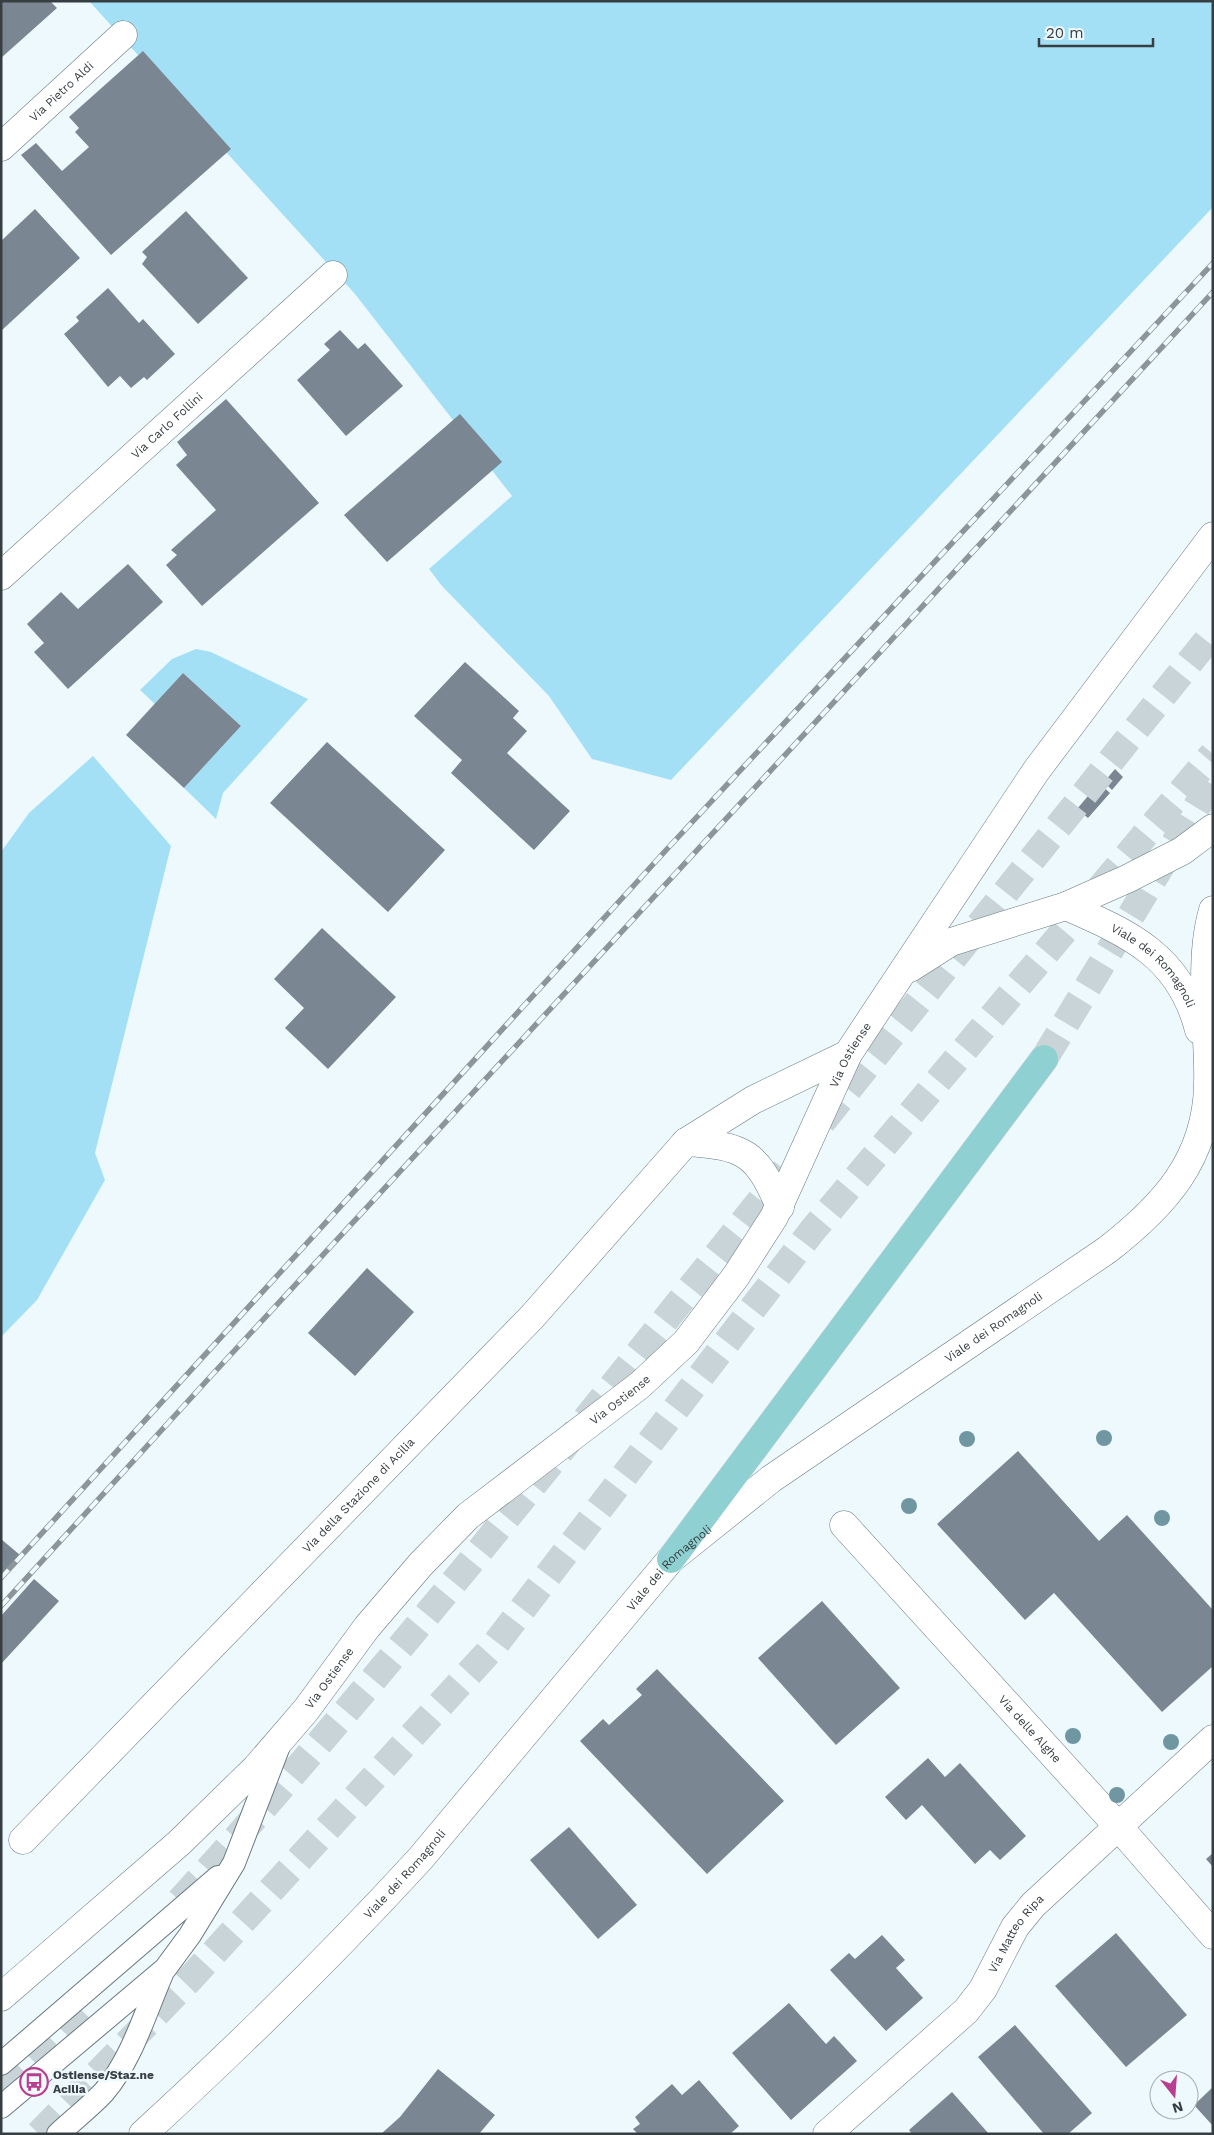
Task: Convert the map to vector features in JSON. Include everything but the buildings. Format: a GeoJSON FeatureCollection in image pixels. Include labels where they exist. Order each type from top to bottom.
{"type":"FeatureCollection","features":[{"type":"Feature","properties":{"kind":"main road","name":"Via Pietro Aldi"},"geometry":{"type":"LineString","coordinates":[[1,147],[123,35]]}},
{"type":"Feature","properties":{"kind":"main road","name":"Via Carlo Follini"},"geometry":{"type":"LineString","coordinates":[[1,576],[333,275]]}},
{"type":"Feature","properties":{"kind":"main road"},"geometry":{"type":"LineString","coordinates":[[899,976],[1036,771],[1213,536]]}},
{"type":"Feature","properties":{"kind":"main road","name":"Via Ostiense"},"geometry":{"type":"LineString","coordinates":[[1,1997],[178,1842],[282,1740],[367,1627],[421,1564],[468,1516],[640,1385],[686,1342],[736,1276],[780,1207],[848,1054],[899,976],[951,942],[1066,906],[1155,866],[1192,844],[1213,828]]}},
{"type":"Feature","properties":{"kind":"main road","name":"Viale dei Romagnoli"},"geometry":{"type":"LineString","coordinates":[[1066,906],[1115,928],[1141,943],[1164,963],[1188,999],[1206,1055]]}},
{"type":"Feature","properties":{"kind":"main road","name":"Viale dei Romagnoli"},"geometry":{"type":"LineString","coordinates":[[143,2134],[324,1959],[391,1890],[671,1559],[771,1479],[1107,1250],[1153,1212],[1184,1172],[1197,1145],[1206,1106],[1205,945],[1213,910]]}},
{"type":"Feature","properties":{"kind":"main road","name":"Via della Stazione di Acilia"},"geometry":{"type":"LineString","coordinates":[[23,1840],[532,1318],[686,1142],[752,1100],[848,1054]]}},
{"type":"Feature","properties":{"kind":"main road"},"geometry":{"type":"LineString","coordinates":[[671,1559],[1044,1059]]}},
{"type":"Feature","properties":{"kind":"main road"},"geometry":{"type":"LineString","coordinates":[[686,1142],[723,1145],[747,1154],[767,1180],[780,1207]]}},
{"type":"Feature","properties":{"kind":"main road","name":"Via delle Alghe"},"geometry":{"type":"LineString","coordinates":[[844,1525],[1117,1825],[1213,1935]]}},
{"type":"Feature","properties":{"kind":"main road","name":"Via Matteo Ripa"},"geometry":{"type":"LineString","coordinates":[[827,2134],[966,2011],[983,1989],[1015,1927],[1024,1916],[1054,1884],[1117,1825],[1213,1739]]}},
{"type":"Feature","properties":{"kind":"lane"},"geometry":{"type":"LineString","coordinates":[[58,2134],[92,2104],[112,2081],[132,2046],[165,1969],[190,1935],[234,1863],[282,1740]]}},
{"type":"Feature","properties":{"kind":"lane"},"geometry":{"type":"LineString","coordinates":[[1,2064],[234,1863]]}},
{"type":"Feature","properties":{"kind":"lane"},"geometry":{"type":"LineString","coordinates":[[1,2107],[165,1969]]}},
{"type":"Feature","properties":{"kind":"shaded area"},"geometry":{"type":"Polygon","coordinates":[[[89,1],[1213,1],[1213,207],[671,780],[592,759],[549,696],[442,586],[429,569],[512,496],[355,294],[89,1]]]}},
{"type":"Feature","properties":{"kind":"shaded area"},"geometry":{"type":"Polygon","coordinates":[[[196,649],[211,652],[308,699],[223,793],[216,819],[184,788],[241,726],[183,673],[155,704],[140,690],[172,659],[196,649]]]}},
{"type":"Feature","properties":{"kind":"shaded area"},"geometry":{"type":"Polygon","coordinates":[[[93,756],[171,846],[95,1153],[105,1180],[37,1300],[1,1337],[1,852],[29,813],[93,756]]]}},
{"type":"Feature","properties":{"kind":"tunnel"},"geometry":{"type":"LineString","coordinates":[[822,1122],[1213,633]]}},
{"type":"Feature","properties":{"kind":"tunnel"},"geometry":{"type":"LineString","coordinates":[[39,2134],[189,1980],[494,1646],[812,1231],[1213,754]]}},
{"type":"Feature","properties":{"kind":"tunnel"},"geometry":{"type":"LineString","coordinates":[[1044,1059],[1213,780]]}},
{"type":"Feature","properties":{"kind":"tunnel"},"geometry":{"type":"LineString","coordinates":[[180,1901],[337,1723],[413,1632],[785,1170]]}},
{"type":"Feature","properties":{"kind":"tunnel"},"geometry":{"type":"LineString","coordinates":[[1,2088],[87,2000]]}},
{"type":"Feature","properties":{"kind":"railway"},"geometry":{"type":"LineString","coordinates":[[1,1578],[668,848],[1213,263]]}},
{"type":"Feature","properties":{"kind":"railway"},"geometry":{"type":"LineString","coordinates":[[1,1606],[211,1376],[1213,292]]}},
{"type":"Feature","properties":{"kind":"place","name":"Ostiense/Staz.ne Acilia"},"geometry":{"type":"Point","coordinates":[34,2082]}}]}
